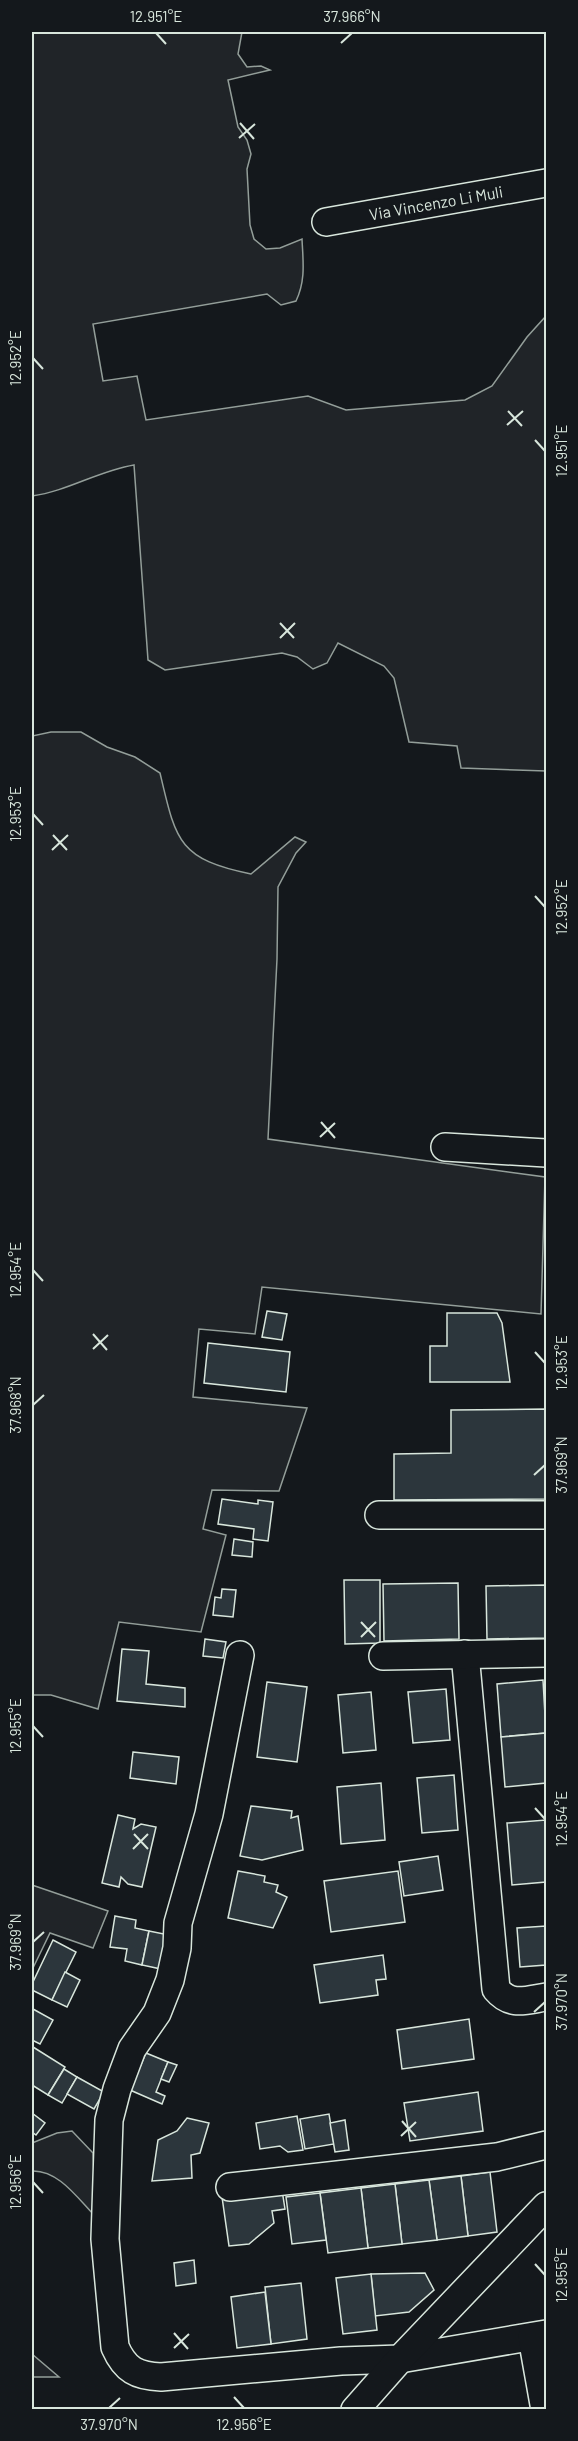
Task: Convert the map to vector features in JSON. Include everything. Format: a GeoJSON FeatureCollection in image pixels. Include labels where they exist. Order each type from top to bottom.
{"type":"FeatureCollection","features":[{"type":"Feature","properties":{"kind":"street","name":"Via Vincenzo Li Muli"},"geometry":{"type":"LineString","coordinates":[[326,222],[546,183]]}},
{"type":"Feature","properties":{"kind":"street"},"geometry":{"type":"LineString","coordinates":[[445,1147],[546,1153]]}},
{"type":"Feature","properties":{"kind":"street"},"geometry":{"type":"LineString","coordinates":[[379,1515],[546,1515]]}},
{"type":"Feature","properties":{"kind":"street"},"geometry":{"type":"LineString","coordinates":[[383,1656],[546,1653]]}},
{"type":"Feature","properties":{"kind":"street"},"geometry":{"type":"LineString","coordinates":[[465,1654],[496,1989],[503,1997],[513,2002],[546,1997]]}},
{"type":"Feature","properties":{"kind":"street"},"geometry":{"type":"LineString","coordinates":[[240,1655],[209,1814],[178,1923],[177,1948],[170,1980],[157,2013],[132,2049],[109,2120],[105,2239],[115,2347],[121,2360],[143,2376],[341,2361],[400,2360],[539,2336],[545,2409]]}},
{"type":"Feature","properties":{"kind":"street"},"geometry":{"type":"LineString","coordinates":[[230,2187],[497,2157],[546,2145]]}},
{"type":"Feature","properties":{"kind":"street"},"geometry":{"type":"LineString","coordinates":[[356,2409],[546,2206]]}},
{"type":"Feature","properties":{"kind":"shaded area"},"geometry":{"type":"Polygon","coordinates":[[[32,32],[242,32],[238,54],[247,67],[261,66],[270,70],[228,80],[238,127],[247,140],[251,154],[247,169],[250,225],[254,239],[266,249],[280,248],[302,239],[303,270],[299,293],[296,301],[281,305],[267,294],[93,324],[103,381],[137,376],[146,420],[308,396],[346,410],[465,400],[492,386],[527,337],[546,316],[546,771],[461,768],[457,746],[409,742],[394,678],[384,666],[338,643],[327,663],[313,669],[297,657],[282,653],[165,670],[148,660],[134,465],[58,490],[32,496],[32,32]]]}},
{"type":"Feature","properties":{"kind":"shaded area"},"geometry":{"type":"Polygon","coordinates":[[[51,732],[81,732],[107,747],[135,757],[160,773],[177,831],[194,853],[208,861],[251,874],[295,837],[306,842],[296,853],[278,887],[277,959],[268,1139],[545,1177],[541,1314],[262,1287],[255,1334],[199,1329],[193,1397],[307,1408],[279,1491],[212,1490],[203,1529],[226,1535],[201,1632],[119,1622],[98,1709],[51,1695],[32,1695],[32,736],[51,732]]]}},
{"type":"Feature","properties":{"kind":"shaded area"},"geometry":{"type":"Polygon","coordinates":[[[32,1885],[108,1911],[93,1948],[50,1933],[32,1970],[32,1885]]]}},
{"type":"Feature","properties":{"kind":"shaded area"},"geometry":{"type":"Polygon","coordinates":[[[72,2131],[93,2153],[96,2217],[59,2180],[42,2172],[32,2171],[32,2143],[57,2133],[72,2131]]]}},
{"type":"Feature","properties":{"kind":"shaded area"},"geometry":{"type":"Polygon","coordinates":[[[32,2354],[59,2377],[32,2377],[32,2354]]]}},
{"type":"Feature","properties":{"kind":"building"},"geometry":{"type":"Polygon","coordinates":[[[267,1311],[287,1314],[282,1340],[262,1337],[267,1311]]]}},
{"type":"Feature","properties":{"kind":"building"},"geometry":{"type":"Polygon","coordinates":[[[447,1313],[497,1313],[502,1323],[510,1382],[430,1382],[430,1346],[447,1346],[447,1313]]]}},
{"type":"Feature","properties":{"kind":"building"},"geometry":{"type":"Polygon","coordinates":[[[208,1343],[290,1352],[286,1392],[204,1383],[208,1343]]]}},
{"type":"Feature","properties":{"kind":"building"},"geometry":{"type":"Polygon","coordinates":[[[546,1409],[546,1499],[394,1500],[394,1454],[451,1453],[451,1410],[546,1409]]]}},
{"type":"Feature","properties":{"kind":"building"},"geometry":{"type":"Polygon","coordinates":[[[222,1499],[258,1504],[258,1500],[273,1502],[268,1541],[253,1539],[254,1529],[218,1524],[222,1499]]]}},
{"type":"Feature","properties":{"kind":"building"},"geometry":{"type":"Polygon","coordinates":[[[234,1539],[253,1542],[252,1557],[232,1555],[234,1539]]]}},
{"type":"Feature","properties":{"kind":"building"},"geometry":{"type":"Polygon","coordinates":[[[344,1580],[380,1580],[380,1643],[345,1644],[344,1580]]]}},
{"type":"Feature","properties":{"kind":"building"},"geometry":{"type":"Polygon","coordinates":[[[458,1583],[459,1639],[384,1641],[383,1584],[458,1583]]]}},
{"type":"Feature","properties":{"kind":"building"},"geometry":{"type":"Polygon","coordinates":[[[546,1585],[546,1638],[487,1639],[486,1586],[546,1585]]]}},
{"type":"Feature","properties":{"kind":"building"},"geometry":{"type":"Polygon","coordinates":[[[222,1589],[236,1590],[233,1617],[213,1615],[215,1597],[221,1598],[222,1589]]]}},
{"type":"Feature","properties":{"kind":"building"},"geometry":{"type":"Polygon","coordinates":[[[205,1639],[226,1642],[223,1658],[203,1656],[205,1639]]]}},
{"type":"Feature","properties":{"kind":"building"},"geometry":{"type":"Polygon","coordinates":[[[122,1649],[149,1651],[146,1684],[185,1688],[185,1707],[117,1701],[122,1649]]]}},
{"type":"Feature","properties":{"kind":"building"},"geometry":{"type":"Polygon","coordinates":[[[543,1680],[546,1733],[501,1737],[497,1684],[543,1680]]]}},
{"type":"Feature","properties":{"kind":"building"},"geometry":{"type":"Polygon","coordinates":[[[267,1682],[307,1687],[297,1762],[257,1757],[267,1682]]]}},
{"type":"Feature","properties":{"kind":"building"},"geometry":{"type":"Polygon","coordinates":[[[446,1689],[450,1740],[413,1743],[408,1692],[446,1689]]]}},
{"type":"Feature","properties":{"kind":"building"},"geometry":{"type":"Polygon","coordinates":[[[371,1692],[376,1750],[343,1753],[338,1695],[371,1692]]]}},
{"type":"Feature","properties":{"kind":"building"},"geometry":{"type":"Polygon","coordinates":[[[546,1733],[546,1783],[505,1787],[501,1737],[546,1733]]]}},
{"type":"Feature","properties":{"kind":"building"},"geometry":{"type":"Polygon","coordinates":[[[133,1752],[179,1757],[176,1784],[130,1778],[133,1752]]]}},
{"type":"Feature","properties":{"kind":"building"},"geometry":{"type":"Polygon","coordinates":[[[454,1775],[458,1830],[422,1833],[417,1778],[454,1775]]]}},
{"type":"Feature","properties":{"kind":"building"},"geometry":{"type":"Polygon","coordinates":[[[381,1783],[385,1840],[341,1844],[337,1787],[381,1783]]]}},
{"type":"Feature","properties":{"kind":"building"},"geometry":{"type":"Polygon","coordinates":[[[251,1806],[292,1811],[291,1818],[298,1816],[303,1850],[262,1860],[240,1856],[251,1806]]]}},
{"type":"Feature","properties":{"kind":"building"},"geometry":{"type":"Polygon","coordinates":[[[118,1815],[135,1819],[133,1829],[141,1824],[156,1827],[142,1887],[128,1884],[121,1877],[119,1887],[102,1883],[118,1815]]]}},
{"type":"Feature","properties":{"kind":"building"},"geometry":{"type":"Polygon","coordinates":[[[546,1820],[546,1882],[512,1885],[507,1823],[546,1820]]]}},
{"type":"Feature","properties":{"kind":"building"},"geometry":{"type":"Polygon","coordinates":[[[438,1856],[443,1890],[404,1896],[399,1862],[438,1856]]]}},
{"type":"Feature","properties":{"kind":"building"},"geometry":{"type":"Polygon","coordinates":[[[238,1871],[265,1876],[264,1882],[278,1885],[276,1892],[287,1897],[273,1928],[228,1918],[238,1871]]]}},
{"type":"Feature","properties":{"kind":"building"},"geometry":{"type":"Polygon","coordinates":[[[398,1871],[405,1922],[331,1932],[324,1881],[398,1871]]]}},
{"type":"Feature","properties":{"kind":"building"},"geometry":{"type":"Polygon","coordinates":[[[115,1916],[136,1920],[135,1928],[149,1931],[142,1965],[125,1961],[127,1949],[110,1947],[115,1916]]]}},
{"type":"Feature","properties":{"kind":"building"},"geometry":{"type":"Polygon","coordinates":[[[546,1926],[546,1965],[520,1967],[517,1928],[546,1926]]]}},
{"type":"Feature","properties":{"kind":"building"},"geometry":{"type":"Polygon","coordinates":[[[149,1931],[169,1935],[161,1969],[142,1965],[149,1931]]]}},
{"type":"Feature","properties":{"kind":"building"},"geometry":{"type":"Polygon","coordinates":[[[53,1940],[76,1952],[52,2000],[32,1990],[32,1984],[53,1940]]]}},
{"type":"Feature","properties":{"kind":"building"},"geometry":{"type":"Polygon","coordinates":[[[383,1955],[386,1979],[376,1980],[378,1995],[320,2003],[314,1965],[383,1955]]]}},
{"type":"Feature","properties":{"kind":"building"},"geometry":{"type":"Polygon","coordinates":[[[65,1972],[80,1980],[67,2007],[52,2000],[65,1972]]]}},
{"type":"Feature","properties":{"kind":"building"},"geometry":{"type":"Polygon","coordinates":[[[33,2009],[53,2020],[40,2044],[32,2040],[33,2009]]]}},
{"type":"Feature","properties":{"kind":"building"},"geometry":{"type":"Polygon","coordinates":[[[469,2019],[474,2059],[402,2069],[397,2030],[469,2019]]]}},
{"type":"Feature","properties":{"kind":"building"},"geometry":{"type":"Polygon","coordinates":[[[33,2047],[65,2067],[48,2095],[32,2085],[33,2047]]]}},
{"type":"Feature","properties":{"kind":"building"},"geometry":{"type":"Polygon","coordinates":[[[146,2053],[168,2062],[156,2092],[165,2096],[162,2104],[130,2090],[146,2053]]]}},
{"type":"Feature","properties":{"kind":"building"},"geometry":{"type":"Polygon","coordinates":[[[168,2062],[177,2065],[169,2082],[161,2079],[168,2062]]]}},
{"type":"Feature","properties":{"kind":"building"},"geometry":{"type":"Polygon","coordinates":[[[64,2069],[77,2077],[62,2103],[48,2095],[64,2069]]]}},
{"type":"Feature","properties":{"kind":"building"},"geometry":{"type":"Polygon","coordinates":[[[77,2077],[104,2092],[94,2109],[67,2094],[77,2077]]]}},
{"type":"Feature","properties":{"kind":"building"},"geometry":{"type":"Polygon","coordinates":[[[478,2092],[483,2131],[410,2141],[404,2103],[478,2092]]]}},
{"type":"Feature","properties":{"kind":"building"},"geometry":{"type":"Polygon","coordinates":[[[32,2113],[45,2123],[36,2135],[32,2132],[32,2113]]]}},
{"type":"Feature","properties":{"kind":"building"},"geometry":{"type":"Polygon","coordinates":[[[329,2114],[334,2144],[305,2149],[300,2119],[329,2114]]]}},
{"type":"Feature","properties":{"kind":"building"},"geometry":{"type":"Polygon","coordinates":[[[297,2116],[303,2150],[288,2152],[280,2146],[260,2149],[256,2123],[297,2116]]]}},
{"type":"Feature","properties":{"kind":"building"},"geometry":{"type":"Polygon","coordinates":[[[187,2118],[209,2123],[200,2153],[191,2155],[192,2178],[152,2181],[158,2140],[177,2131],[187,2118]]]}},
{"type":"Feature","properties":{"kind":"building"},"geometry":{"type":"Polygon","coordinates":[[[345,2120],[349,2150],[335,2152],[330,2123],[345,2120]]]}},
{"type":"Feature","properties":{"kind":"building"},"geometry":{"type":"Polygon","coordinates":[[[490,2172],[497,2232],[468,2236],[461,2176],[490,2172]]]}},
{"type":"Feature","properties":{"kind":"building"},"geometry":{"type":"Polygon","coordinates":[[[461,2176],[468,2236],[437,2240],[429,2180],[461,2176]]]}},
{"type":"Feature","properties":{"kind":"building"},"geometry":{"type":"Polygon","coordinates":[[[429,2180],[437,2240],[402,2244],[395,2184],[429,2180]]]}},
{"type":"Feature","properties":{"kind":"building"},"geometry":{"type":"Polygon","coordinates":[[[395,2184],[402,2244],[368,2248],[361,2188],[395,2184]]]}},
{"type":"Feature","properties":{"kind":"building"},"geometry":{"type":"Polygon","coordinates":[[[361,2188],[368,2248],[328,2253],[320,2193],[361,2188]]]}},
{"type":"Feature","properties":{"kind":"building"},"geometry":{"type":"Polygon","coordinates":[[[282,2190],[285,2209],[272,2211],[274,2223],[249,2244],[229,2246],[222,2197],[282,2190]]]}},
{"type":"Feature","properties":{"kind":"building"},"geometry":{"type":"Polygon","coordinates":[[[320,2193],[326,2240],[292,2244],[286,2197],[320,2193]]]}},
{"type":"Feature","properties":{"kind":"building"},"geometry":{"type":"Polygon","coordinates":[[[194,2260],[196,2283],[176,2286],[174,2263],[194,2260]]]}},
{"type":"Feature","properties":{"kind":"building"},"geometry":{"type":"Polygon","coordinates":[[[425,2273],[434,2290],[409,2312],[375,2316],[371,2274],[425,2273]]]}},
{"type":"Feature","properties":{"kind":"building"},"geometry":{"type":"Polygon","coordinates":[[[371,2274],[377,2330],[343,2334],[336,2278],[371,2274]]]}},
{"type":"Feature","properties":{"kind":"building"},"geometry":{"type":"Polygon","coordinates":[[[301,2283],[307,2339],[271,2344],[265,2287],[301,2283]]]}},
{"type":"Feature","properties":{"kind":"building"},"geometry":{"type":"Polygon","coordinates":[[[265,2292],[271,2344],[237,2348],[231,2297],[265,2292]]]}}]}
